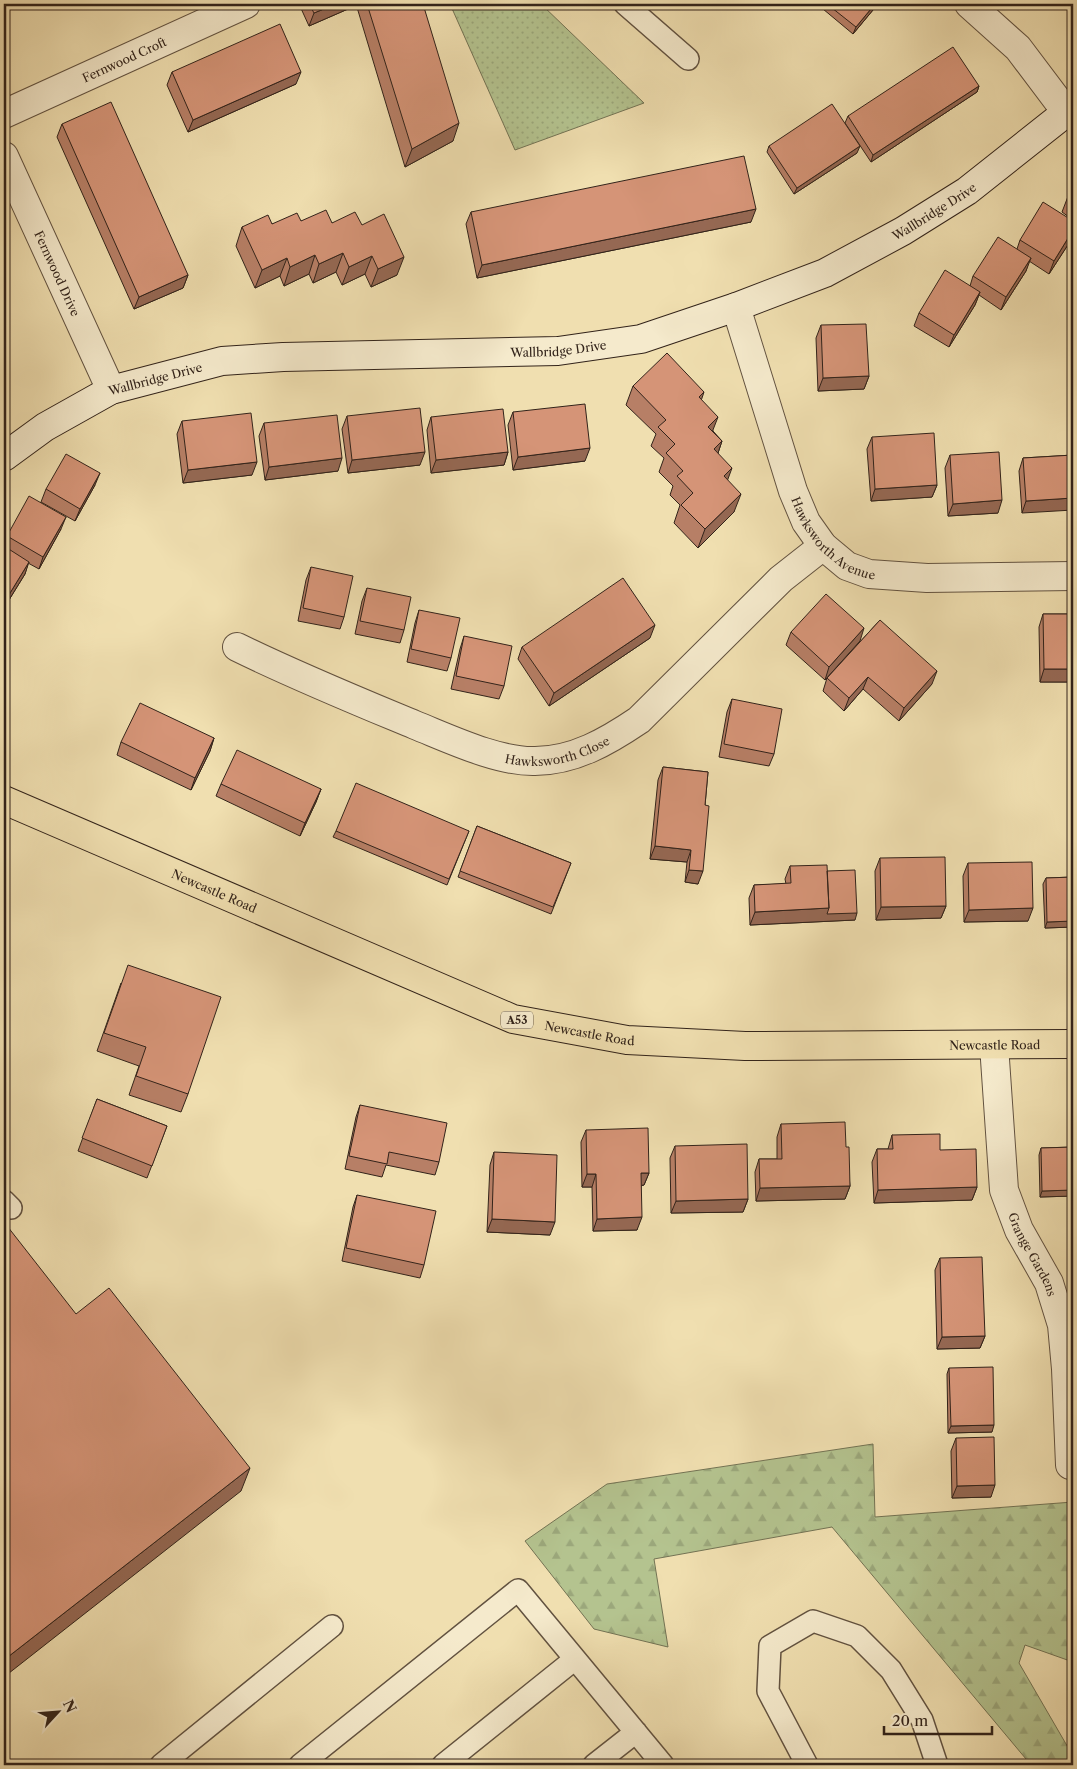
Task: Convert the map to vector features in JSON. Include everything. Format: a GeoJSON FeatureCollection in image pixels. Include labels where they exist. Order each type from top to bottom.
{"type":"FeatureCollection","features":[{"type":"Feature","properties":{"kind":"highway","name":"Newcastle Road"},"geometry":{"type":"LineString","coordinates":[[4,800],[513,1019],[627,1040],[744,1046],[1073,1044]]}},
{"type":"Feature","properties":{"kind":"street"},"geometry":{"type":"LineString","coordinates":[[969,4],[1018,48],[1070,110]]}},
{"type":"Feature","properties":{"kind":"street","name":"Fernwood Croft"},"geometry":{"type":"LineString","coordinates":[[4,114],[236,6]]}},
{"type":"Feature","properties":{"kind":"street","name":"Wallbridge Drive"},"geometry":{"type":"LineString","coordinates":[[4,457],[45,427],[111,390],[222,361],[283,357],[558,350],[641,338],[736,307],[825,273],[903,231],[967,191],[1070,110]]}},
{"type":"Feature","properties":{"kind":"street","name":"Fernwood Drive"},"geometry":{"type":"LineString","coordinates":[[4,156],[111,390]]}},
{"type":"Feature","properties":{"kind":"street","name":"Hawksworth Avenue"},"geometry":{"type":"LineString","coordinates":[[736,307],[793,491],[806,522],[823,546],[847,566],[869,574],[927,578],[1073,576]]}},
{"type":"Feature","properties":{"kind":"street","name":"Hawksworth Close"},"geometry":{"type":"LineString","coordinates":[[237,647],[302,678],[438,734],[502,757],[534,761],[560,759],[596,746],[640,720],[781,579],[823,546]]}},
{"type":"Feature","properties":{"kind":"street","name":"Grange Gardens"},"geometry":{"type":"LineString","coordinates":[[994,1044],[1004,1190],[1019,1230],[1049,1283],[1062,1325],[1070,1465]]}},
{"type":"Feature","properties":{"kind":"lane"},"geometry":{"type":"LineString","coordinates":[[625,4],[688,59]]}},
{"type":"Feature","properties":{"kind":"lane"},"geometry":{"type":"LineString","coordinates":[[300,1765],[518,1590],[664,1765]]}},
{"type":"Feature","properties":{"kind":"lane"},"geometry":{"type":"LineString","coordinates":[[807,1765],[768,1691],[770,1646],[813,1621],[857,1636],[891,1670],[922,1720],[937,1765]]}},
{"type":"Feature","properties":{"kind":"lane"},"geometry":{"type":"LineString","coordinates":[[161,1765],[332,1626]]}},
{"type":"Feature","properties":{"kind":"lane"},"geometry":{"type":"LineString","coordinates":[[443,1765],[575,1659]]}},
{"type":"Feature","properties":{"kind":"lane"},"geometry":{"type":"LineString","coordinates":[[594,1765],[636,1732]]}},
{"type":"Feature","properties":{"kind":"green space"},"geometry":{"type":"Polygon","coordinates":[[[450,4],[541,4],[644,103],[515,150],[450,4]]]}},
{"type":"Feature","properties":{"kind":"green space"},"geometry":{"type":"Polygon","coordinates":[[[873,1444],[875,1517],[1073,1502],[1073,1662],[1025,1645],[1019,1663],[1073,1756],[1073,1765],[1031,1765],[832,1527],[654,1559],[668,1647],[594,1629],[525,1541],[607,1484],[873,1444]]]}},
{"type":"Feature","properties":{"kind":"building"},"geometry":{"type":"Polygon","coordinates":[[[309,4],[336,4],[314,13],[309,4]]]}},
{"type":"Feature","properties":{"kind":"building"},"geometry":{"type":"Polygon","coordinates":[[[367,4],[423,4],[459,123],[412,149],[367,4]]]}},
{"type":"Feature","properties":{"kind":"building"},"geometry":{"type":"Polygon","coordinates":[[[827,4],[875,4],[856,27],[827,4]]]}},
{"type":"Feature","properties":{"kind":"building"},"geometry":{"type":"Polygon","coordinates":[[[280,24],[301,72],[193,120],[172,72],[280,24]]]}},
{"type":"Feature","properties":{"kind":"building"},"geometry":{"type":"Polygon","coordinates":[[[953,47],[979,86],[873,155],[848,116],[953,47]]]}},
{"type":"Feature","properties":{"kind":"building"},"geometry":{"type":"Polygon","coordinates":[[[111,102],[188,275],[139,297],[62,124],[111,102]]]}},
{"type":"Feature","properties":{"kind":"building"},"geometry":{"type":"Polygon","coordinates":[[[832,104],[860,146],[797,188],[769,146],[832,104]]]}},
{"type":"Feature","properties":{"kind":"building"},"geometry":{"type":"Polygon","coordinates":[[[744,156],[756,209],[482,265],[471,212],[744,156]]]}},
{"type":"Feature","properties":{"kind":"building"},"geometry":{"type":"Polygon","coordinates":[[[1073,190],[1073,204],[1067,199],[1073,190]]]}},
{"type":"Feature","properties":{"kind":"building"},"geometry":{"type":"Polygon","coordinates":[[[1043,202],[1073,221],[1073,230],[1054,261],[1020,240],[1043,202]]]}},
{"type":"Feature","properties":{"kind":"building"},"geometry":{"type":"Polygon","coordinates":[[[326,210],[332,223],[355,212],[362,225],[384,214],[404,257],[378,269],[372,256],[349,267],[343,253],[319,264],[315,255],[290,267],[287,258],[262,270],[242,227],[268,215],[272,224],[297,213],[301,221],[326,210]]]}},
{"type":"Feature","properties":{"kind":"building"},"geometry":{"type":"Polygon","coordinates":[[[998,237],[1031,258],[1006,297],[973,276],[998,237]]]}},
{"type":"Feature","properties":{"kind":"building"},"geometry":{"type":"Polygon","coordinates":[[[945,270],[980,292],[954,335],[919,313],[945,270]]]}},
{"type":"Feature","properties":{"kind":"building"},"geometry":{"type":"Polygon","coordinates":[[[866,324],[869,376],[823,378],[821,325],[866,324]]]}},
{"type":"Feature","properties":{"kind":"building"},"geometry":{"type":"Polygon","coordinates":[[[667,353],[704,392],[699,397],[718,417],[708,427],[722,441],[714,449],[732,468],[724,476],[741,494],[705,529],[681,505],[693,493],[677,476],[683,471],[666,453],[675,444],[658,427],[666,420],[633,386],[667,353]]]}},
{"type":"Feature","properties":{"kind":"building"},"geometry":{"type":"Polygon","coordinates":[[[585,404],[590,448],[518,457],[513,412],[585,404]]]}},
{"type":"Feature","properties":{"kind":"building"},"geometry":{"type":"Polygon","coordinates":[[[420,408],[425,452],[352,460],[347,416],[420,408]]]}},
{"type":"Feature","properties":{"kind":"building"},"geometry":{"type":"Polygon","coordinates":[[[503,409],[508,452],[436,460],[431,417],[503,409]]]}},
{"type":"Feature","properties":{"kind":"building"},"geometry":{"type":"Polygon","coordinates":[[[251,413],[257,462],[188,470],[182,421],[251,413]]]}},
{"type":"Feature","properties":{"kind":"building"},"geometry":{"type":"Polygon","coordinates":[[[337,415],[342,458],[269,467],[264,423],[337,415]]]}},
{"type":"Feature","properties":{"kind":"building"},"geometry":{"type":"Polygon","coordinates":[[[934,433],[937,485],[875,489],[872,437],[934,433]]]}},
{"type":"Feature","properties":{"kind":"building"},"geometry":{"type":"Polygon","coordinates":[[[999,452],[1002,500],[953,504],[950,455],[999,452]]]}},
{"type":"Feature","properties":{"kind":"building"},"geometry":{"type":"Polygon","coordinates":[[[66,454],[100,473],[80,509],[46,489],[66,454]]]}},
{"type":"Feature","properties":{"kind":"building"},"geometry":{"type":"Polygon","coordinates":[[[1073,455],[1073,498],[1026,501],[1023,458],[1073,455]]]}},
{"type":"Feature","properties":{"kind":"building"},"geometry":{"type":"Polygon","coordinates":[[[29,496],[66,517],[43,557],[7,536],[29,496]]]}},
{"type":"Feature","properties":{"kind":"building"},"geometry":{"type":"Polygon","coordinates":[[[4,546],[29,562],[7,598],[4,596],[4,546]]]}},
{"type":"Feature","properties":{"kind":"building"},"geometry":{"type":"Polygon","coordinates":[[[311,567],[353,576],[344,617],[303,608],[311,567]]]}},
{"type":"Feature","properties":{"kind":"building"},"geometry":{"type":"Polygon","coordinates":[[[623,578],[655,625],[554,693],[522,647],[623,578]]]}},
{"type":"Feature","properties":{"kind":"building"},"geometry":{"type":"Polygon","coordinates":[[[367,588],[411,597],[404,630],[360,621],[367,588]]]}},
{"type":"Feature","properties":{"kind":"building"},"geometry":{"type":"Polygon","coordinates":[[[826,594],[864,628],[829,667],[791,632],[826,594]]]}},
{"type":"Feature","properties":{"kind":"building"},"geometry":{"type":"Polygon","coordinates":[[[419,610],[460,618],[451,658],[411,649],[419,610]]]}},
{"type":"Feature","properties":{"kind":"building"},"geometry":{"type":"Polygon","coordinates":[[[1043,614],[1073,614],[1073,669],[1044,669],[1043,614]]]}},
{"type":"Feature","properties":{"kind":"building"},"geometry":{"type":"Polygon","coordinates":[[[880,620],[937,671],[904,708],[868,677],[849,698],[827,678],[880,620]]]}},
{"type":"Feature","properties":{"kind":"building"},"geometry":{"type":"Polygon","coordinates":[[[464,636],[512,646],[504,686],[456,676],[464,636]]]}},
{"type":"Feature","properties":{"kind":"building"},"geometry":{"type":"Polygon","coordinates":[[[4,639],[8,642],[4,649],[4,639]]]}},
{"type":"Feature","properties":{"kind":"building"},"geometry":{"type":"Polygon","coordinates":[[[732,699],[782,709],[774,754],[724,744],[732,699]]]}},
{"type":"Feature","properties":{"kind":"building"},"geometry":{"type":"Polygon","coordinates":[[[140,703],[214,738],[195,778],[121,742],[140,703]]]}},
{"type":"Feature","properties":{"kind":"building"},"geometry":{"type":"Polygon","coordinates":[[[237,750],[321,789],[305,823],[221,784],[237,750]]]}},
{"type":"Feature","properties":{"kind":"building"},"geometry":{"type":"Polygon","coordinates":[[[663,767],[708,772],[705,805],[709,806],[703,871],[689,870],[691,850],[655,846],[663,767]]]}},
{"type":"Feature","properties":{"kind":"building"},"geometry":{"type":"Polygon","coordinates":[[[356,783],[469,831],[449,879],[336,831],[356,783]]]}},
{"type":"Feature","properties":{"kind":"building"},"geometry":{"type":"Polygon","coordinates":[[[477,826],[571,863],[553,907],[460,871],[477,826]]]}},
{"type":"Feature","properties":{"kind":"building"},"geometry":{"type":"Polygon","coordinates":[[[945,857],[946,906],[881,907],[880,858],[945,857]]]}},
{"type":"Feature","properties":{"kind":"building"},"geometry":{"type":"Polygon","coordinates":[[[1032,862],[1033,908],[969,910],[968,863],[1032,862]]]}},
{"type":"Feature","properties":{"kind":"building"},"geometry":{"type":"Polygon","coordinates":[[[827,865],[829,908],[755,912],[754,885],[791,883],[790,866],[827,865]]]}},
{"type":"Feature","properties":{"kind":"building"},"geometry":{"type":"Polygon","coordinates":[[[855,870],[857,913],[827,914],[829,908],[827,871],[855,870]]]}},
{"type":"Feature","properties":{"kind":"building"},"geometry":{"type":"Polygon","coordinates":[[[1073,877],[1073,921],[1047,922],[1046,878],[1073,877]]]}},
{"type":"Feature","properties":{"kind":"building"},"geometry":{"type":"Polygon","coordinates":[[[128,965],[221,997],[188,1094],[136,1076],[146,1047],[104,1033],[128,965]]]}},
{"type":"Feature","properties":{"kind":"building"},"geometry":{"type":"Polygon","coordinates":[[[97,1099],[167,1126],[152,1166],[82,1138],[97,1099]]]}},
{"type":"Feature","properties":{"kind":"building"},"geometry":{"type":"Polygon","coordinates":[[[360,1105],[447,1123],[439,1162],[389,1152],[387,1164],[349,1156],[360,1105]]]}},
{"type":"Feature","properties":{"kind":"building"},"geometry":{"type":"Polygon","coordinates":[[[845,1122],[846,1147],[849,1147],[850,1186],[760,1188],[759,1159],[782,1159],[781,1124],[845,1122]]]}},
{"type":"Feature","properties":{"kind":"building"},"geometry":{"type":"Polygon","coordinates":[[[648,1128],[649,1173],[641,1173],[642,1217],[597,1219],[596,1174],[587,1174],[586,1130],[648,1128]]]}},
{"type":"Feature","properties":{"kind":"building"},"geometry":{"type":"Polygon","coordinates":[[[940,1134],[940,1150],[976,1149],[977,1187],[878,1190],[877,1149],[893,1149],[892,1135],[940,1134]]]}},
{"type":"Feature","properties":{"kind":"building"},"geometry":{"type":"Polygon","coordinates":[[[747,1144],[748,1199],[676,1201],[675,1146],[747,1144]]]}},
{"type":"Feature","properties":{"kind":"building"},"geometry":{"type":"Polygon","coordinates":[[[1073,1147],[1073,1190],[1042,1191],[1041,1148],[1073,1147]]]}},
{"type":"Feature","properties":{"kind":"building"},"geometry":{"type":"Polygon","coordinates":[[[494,1152],[557,1155],[555,1222],[492,1219],[494,1152]]]}},
{"type":"Feature","properties":{"kind":"building"},"geometry":{"type":"Polygon","coordinates":[[[357,1195],[436,1211],[424,1265],[346,1248],[357,1195]]]}},
{"type":"Feature","properties":{"kind":"building"},"geometry":{"type":"Polygon","coordinates":[[[4,1222],[76,1314],[109,1288],[250,1468],[4,1660],[4,1222]]]}},
{"type":"Feature","properties":{"kind":"building"},"geometry":{"type":"Polygon","coordinates":[[[982,1257],[985,1336],[942,1337],[940,1258],[982,1257]]]}},
{"type":"Feature","properties":{"kind":"building"},"geometry":{"type":"Polygon","coordinates":[[[993,1367],[994,1425],[951,1426],[949,1368],[993,1367]]]}},
{"type":"Feature","properties":{"kind":"building"},"geometry":{"type":"Polygon","coordinates":[[[994,1437],[995,1485],[957,1486],[956,1438],[994,1437]]]}}]}
